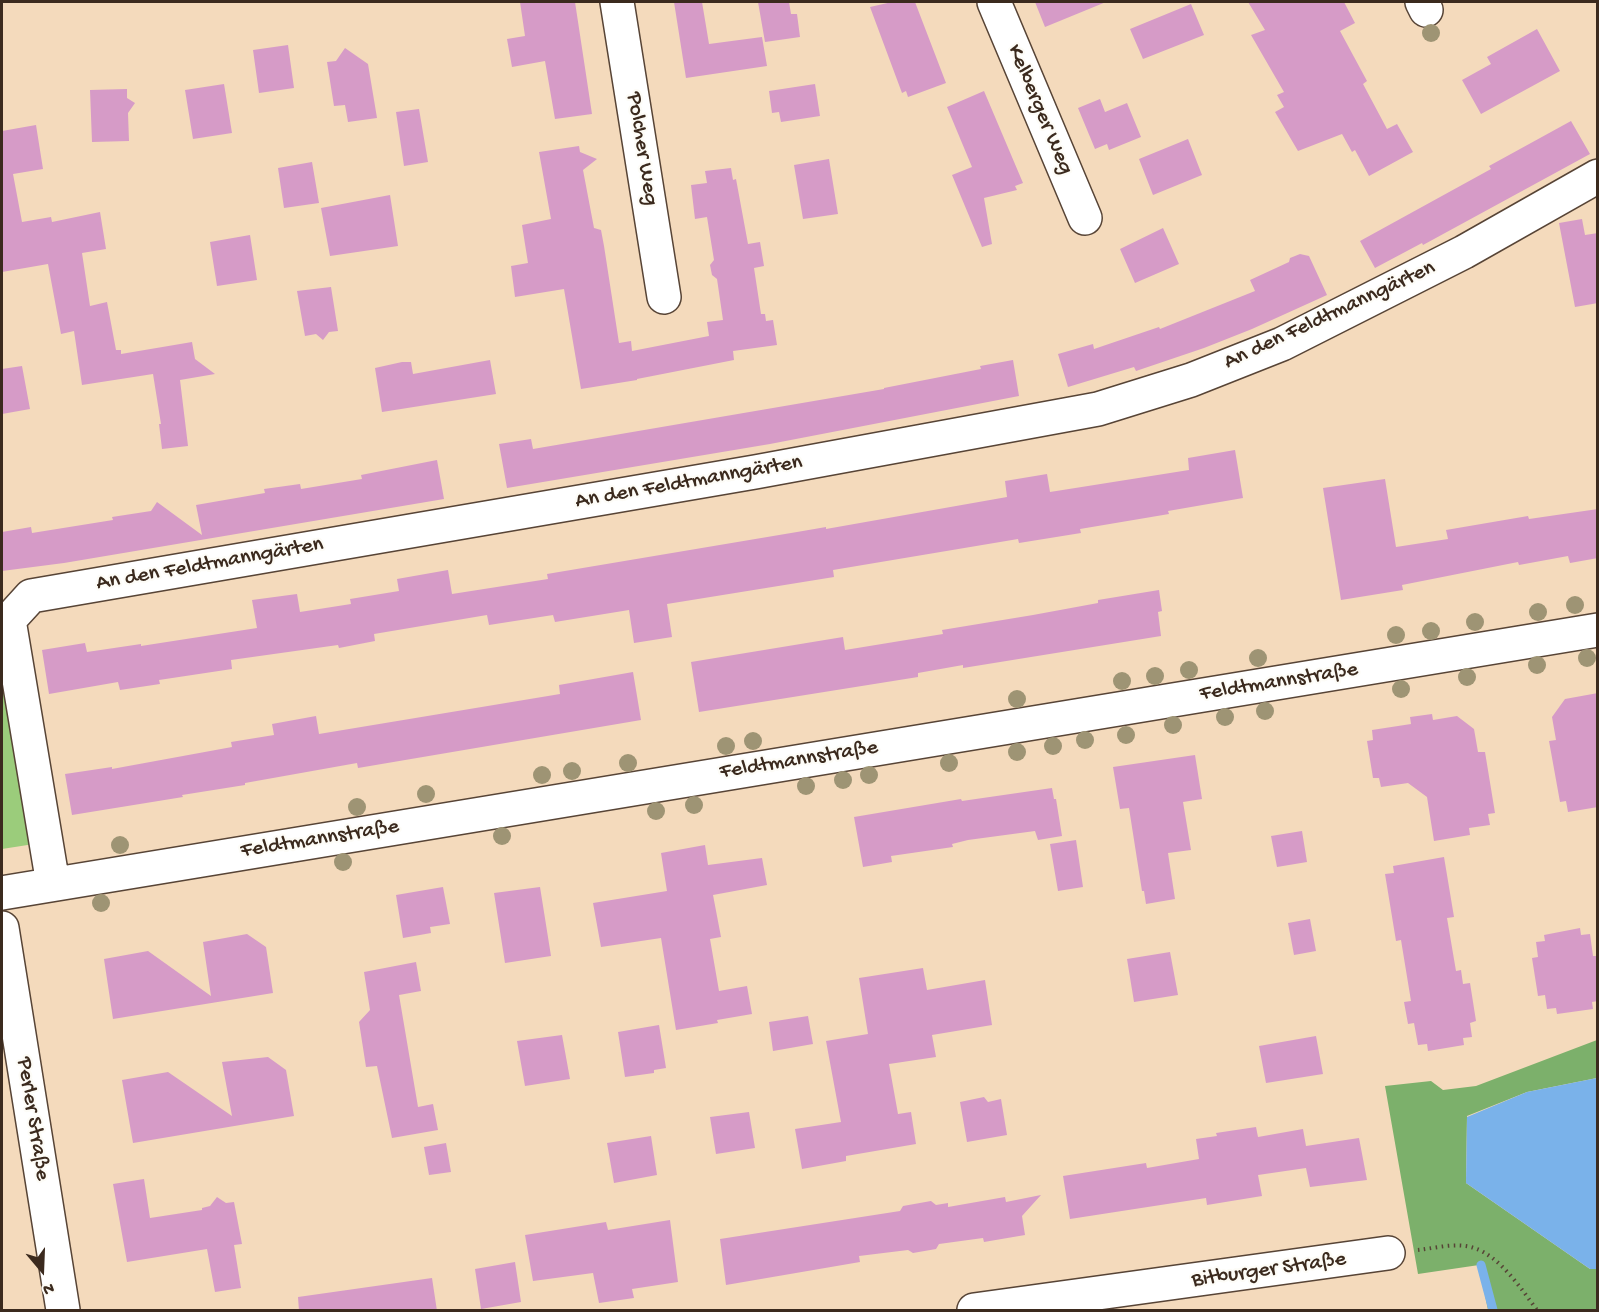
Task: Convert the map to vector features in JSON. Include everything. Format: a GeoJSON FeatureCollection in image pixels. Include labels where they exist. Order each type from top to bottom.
{"type":"FeatureCollection","features":[{"type":"Feature","properties":{"kind":"street","name":"Polcher Weg"},"geometry":{"type":"LineString","coordinates":[[617,2],[664,297]]}},
{"type":"Feature","properties":{"kind":"street","name":"Kelberger Weg"},"geometry":{"type":"LineString","coordinates":[[994,2],[1084,218]]}},
{"type":"Feature","properties":{"kind":"street","name":"An den Feldtmanngärten"},"geometry":{"type":"LineString","coordinates":[[53,884],[9,620],[31,596],[755,472],[1098,409],[1191,380],[1282,344],[1464,252],[1598,176]]}},
{"type":"Feature","properties":{"kind":"street","name":"Feldtmannstraße"},"geometry":{"type":"LineString","coordinates":[[2,892],[1598,630]]}},
{"type":"Feature","properties":{"kind":"street","name":"Perler Straße"},"geometry":{"type":"LineString","coordinates":[[2,928],[63,1311]]}},
{"type":"Feature","properties":{"kind":"street","name":"Bitburger Straße"},"geometry":{"type":"LineString","coordinates":[[974,1311],[1388,1253]]}},
{"type":"Feature","properties":{"kind":"path"},"geometry":{"type":"LineString","coordinates":[[1388,1253],[1455,1245],[1475,1248],[1491,1257],[1516,1282],[1537,1311]]}},
{"type":"Feature","properties":{"kind":"green space"},"geometry":{"type":"Polygon","coordinates":[[[2,659],[34,844],[2,849],[2,659]]]}},
{"type":"Feature","properties":{"kind":"green space"},"geometry":{"type":"Polygon","coordinates":[[[1597,1040],[1597,1078],[1527,1092],[1467,1116],[1466,1183],[1590,1269],[1597,1269],[1597,1310],[1488,1310],[1479,1265],[1418,1274],[1385,1086],[1431,1081],[1443,1090],[1476,1086],[1597,1040]]]}},
{"type":"Feature","properties":{"kind":"water"},"geometry":{"type":"Polygon","coordinates":[[[1597,1078],[1598,1269],[1590,1269],[1466,1183],[1467,1117],[1527,1092],[1597,1078]]]}},
{"type":"Feature","properties":{"kind":"building"},"geometry":{"type":"Polygon","coordinates":[[[520,2],[575,2],[592,114],[555,119],[545,61],[512,67],[507,39],[525,36],[520,2]]]}},
{"type":"Feature","properties":{"kind":"building"},"geometry":{"type":"Polygon","coordinates":[[[674,2],[702,2],[709,44],[762,37],[767,66],[686,78],[674,2]]]}},
{"type":"Feature","properties":{"kind":"building"},"geometry":{"type":"Polygon","coordinates":[[[758,2],[789,2],[791,14],[797,14],[800,37],[765,42],[758,2]]]}},
{"type":"Feature","properties":{"kind":"building"},"geometry":{"type":"Polygon","coordinates":[[[892,2],[915,2],[946,83],[908,97],[906,91],[902,93],[870,7],[892,2]]]}},
{"type":"Feature","properties":{"kind":"building"},"geometry":{"type":"Polygon","coordinates":[[[1035,2],[1106,2],[1045,27],[1035,2]]]}},
{"type":"Feature","properties":{"kind":"building"},"geometry":{"type":"Polygon","coordinates":[[[1248,2],[1344,2],[1355,23],[1340,31],[1367,81],[1363,84],[1387,129],[1397,124],[1413,152],[1369,176],[1355,150],[1352,152],[1342,134],[1298,151],[1275,112],[1284,107],[1277,95],[1284,92],[1251,35],[1265,30],[1248,2]]]}},
{"type":"Feature","properties":{"kind":"building"},"geometry":{"type":"Polygon","coordinates":[[[1191,4],[1204,35],[1143,59],[1130,29],[1191,4]]]}},
{"type":"Feature","properties":{"kind":"building"},"geometry":{"type":"Polygon","coordinates":[[[1537,29],[1560,71],[1481,114],[1462,80],[1491,64],[1487,57],[1537,29]]]}},
{"type":"Feature","properties":{"kind":"building"},"geometry":{"type":"Polygon","coordinates":[[[288,45],[294,88],[259,93],[253,50],[288,45]]]}},
{"type":"Feature","properties":{"kind":"building"},"geometry":{"type":"Polygon","coordinates":[[[345,48],[368,64],[377,118],[348,122],[345,105],[334,106],[327,62],[336,61],[345,48]]]}},
{"type":"Feature","properties":{"kind":"building"},"geometry":{"type":"Polygon","coordinates":[[[224,84],[232,133],[193,139],[185,90],[224,84]]]}},
{"type":"Feature","properties":{"kind":"building"},"geometry":{"type":"Polygon","coordinates":[[[815,84],[820,116],[781,122],[779,112],[772,113],[769,91],[815,84]]]}},
{"type":"Feature","properties":{"kind":"building"},"geometry":{"type":"Polygon","coordinates":[[[127,89],[127,98],[135,103],[128,113],[129,141],[92,142],[90,90],[127,89]]]}},
{"type":"Feature","properties":{"kind":"building"},"geometry":{"type":"Polygon","coordinates":[[[984,91],[1023,183],[1015,186],[1017,190],[984,198],[992,244],[982,247],[952,175],[972,167],[947,107],[984,91]]]}},
{"type":"Feature","properties":{"kind":"building"},"geometry":{"type":"Polygon","coordinates":[[[1100,99],[1105,112],[1127,103],[1141,137],[1109,150],[1107,144],[1095,149],[1078,108],[1100,99]]]}},
{"type":"Feature","properties":{"kind":"building"},"geometry":{"type":"Polygon","coordinates":[[[419,109],[428,162],[404,166],[396,112],[419,109]]]}},
{"type":"Feature","properties":{"kind":"building"},"geometry":{"type":"Polygon","coordinates":[[[1571,121],[1590,154],[1423,245],[1422,243],[1375,268],[1360,241],[1491,169],[1489,166],[1571,121]]]}},
{"type":"Feature","properties":{"kind":"building"},"geometry":{"type":"Polygon","coordinates":[[[36,125],[43,169],[13,174],[22,222],[51,217],[52,222],[100,212],[106,249],[82,253],[90,306],[107,302],[116,350],[121,350],[121,354],[192,342],[195,359],[215,374],[180,380],[188,446],[162,449],[159,424],[161,424],[153,374],[82,385],[74,331],[61,334],[48,264],[2,272],[2,131],[36,125]]]}},
{"type":"Feature","properties":{"kind":"building"},"geometry":{"type":"Polygon","coordinates":[[[1188,139],[1202,175],[1153,195],[1139,159],[1188,139]]]}},
{"type":"Feature","properties":{"kind":"building"},"geometry":{"type":"Polygon","coordinates":[[[579,146],[580,152],[597,159],[583,170],[594,228],[601,230],[619,343],[631,341],[632,351],[709,336],[707,322],[723,320],[717,279],[712,275],[710,265],[714,260],[707,217],[695,219],[691,185],[707,183],[705,171],[731,168],[733,180],[736,179],[748,244],[760,242],[764,266],[754,268],[761,314],[765,314],[766,321],[773,320],[777,345],[733,351],[734,360],[581,389],[564,289],[515,297],[511,266],[528,263],[522,225],[551,219],[539,152],[579,146]]]}},
{"type":"Feature","properties":{"kind":"building"},"geometry":{"type":"Polygon","coordinates":[[[829,159],[838,214],[803,219],[794,165],[829,159]]]}},
{"type":"Feature","properties":{"kind":"building"},"geometry":{"type":"Polygon","coordinates":[[[312,162],[319,203],[284,208],[278,168],[312,162]]]}},
{"type":"Feature","properties":{"kind":"building"},"geometry":{"type":"Polygon","coordinates":[[[390,195],[398,246],[330,256],[321,208],[390,195]]]}},
{"type":"Feature","properties":{"kind":"building"},"geometry":{"type":"Polygon","coordinates":[[[1582,219],[1585,235],[1598,233],[1598,303],[1575,307],[1559,223],[1582,219]]]}},
{"type":"Feature","properties":{"kind":"building"},"geometry":{"type":"Polygon","coordinates":[[[1163,228],[1179,264],[1135,283],[1120,249],[1163,228]]]}},
{"type":"Feature","properties":{"kind":"building"},"geometry":{"type":"Polygon","coordinates":[[[250,235],[257,280],[217,286],[210,242],[250,235]]]}},
{"type":"Feature","properties":{"kind":"building"},"geometry":{"type":"Polygon","coordinates":[[[1300,254],[1309,256],[1327,295],[1204,348],[1136,371],[1134,367],[1068,387],[1058,354],[1093,344],[1094,349],[1159,327],[1160,329],[1255,291],[1250,280],[1289,262],[1290,258],[1300,254]]]}},
{"type":"Feature","properties":{"kind":"building"},"geometry":{"type":"Polygon","coordinates":[[[331,287],[338,331],[329,332],[323,340],[316,334],[305,336],[297,291],[331,287]]]}},
{"type":"Feature","properties":{"kind":"building"},"geometry":{"type":"Polygon","coordinates":[[[490,360],[496,394],[382,412],[375,368],[411,362],[413,374],[490,360]]]}},
{"type":"Feature","properties":{"kind":"building"},"geometry":{"type":"Polygon","coordinates":[[[1013,360],[1019,396],[770,444],[507,488],[499,444],[531,439],[533,449],[884,389],[1013,360]]]}},
{"type":"Feature","properties":{"kind":"building"},"geometry":{"type":"Polygon","coordinates":[[[22,366],[30,409],[2,414],[2,369],[22,366]]]}},
{"type":"Feature","properties":{"kind":"building"},"geometry":{"type":"Polygon","coordinates":[[[1235,450],[1243,498],[1168,511],[1169,514],[1080,529],[1081,533],[1019,543],[1018,539],[833,570],[834,577],[667,604],[672,637],[634,643],[629,610],[555,622],[553,615],[489,625],[487,615],[374,634],[375,641],[339,648],[338,645],[231,660],[232,669],[159,680],[160,684],[120,690],[118,682],[49,694],[42,650],[85,643],[87,652],[257,628],[252,600],[297,594],[300,612],[351,604],[350,599],[399,591],[397,579],[448,570],[452,594],[548,579],[547,574],[1007,497],[1005,481],[1047,474],[1050,492],[1189,470],[1188,458],[1235,450]]]}},
{"type":"Feature","properties":{"kind":"building"},"geometry":{"type":"Polygon","coordinates":[[[437,460],[444,499],[64,563],[2,571],[2,532],[31,527],[32,533],[113,520],[112,517],[151,511],[157,502],[202,535],[196,505],[265,493],[264,489],[300,484],[301,489],[362,479],[361,475],[437,460]]]}},
{"type":"Feature","properties":{"kind":"building"},"geometry":{"type":"Polygon","coordinates":[[[1385,479],[1396,547],[1448,539],[1446,530],[1528,516],[1529,519],[1598,509],[1598,558],[1570,563],[1568,556],[1519,565],[1518,562],[1402,585],[1403,590],[1341,600],[1323,488],[1385,479]]]}},
{"type":"Feature","properties":{"kind":"building"},"geometry":{"type":"Polygon","coordinates":[[[1159,590],[1162,611],[1158,612],[1161,636],[963,668],[963,665],[918,673],[918,677],[699,712],[691,662],[843,637],[845,650],[943,634],[942,630],[1159,590]]]}},
{"type":"Feature","properties":{"kind":"building"},"geometry":{"type":"Polygon","coordinates":[[[633,672],[641,720],[358,768],[357,763],[182,795],[183,797],[72,815],[65,774],[112,767],[112,769],[232,747],[231,742],[274,735],[272,724],[316,716],[319,734],[560,694],[559,685],[633,672]]]}},
{"type":"Feature","properties":{"kind":"building"},"geometry":{"type":"Polygon","coordinates":[[[1598,693],[1598,807],[1568,812],[1566,801],[1560,802],[1549,741],[1556,740],[1552,717],[1565,699],[1598,693]]]}},
{"type":"Feature","properties":{"kind":"building"},"geometry":{"type":"Polygon","coordinates":[[[1432,714],[1433,720],[1457,716],[1474,729],[1478,752],[1485,752],[1495,813],[1488,814],[1490,825],[1469,828],[1470,835],[1434,841],[1427,797],[1408,783],[1381,787],[1379,778],[1373,778],[1367,741],[1373,740],[1372,730],[1411,724],[1410,717],[1432,714]]]}},
{"type":"Feature","properties":{"kind":"building"},"geometry":{"type":"Polygon","coordinates":[[[1195,755],[1202,799],[1183,802],[1191,850],[1168,853],[1175,899],[1146,904],[1129,808],[1120,809],[1113,767],[1195,755]]]}},
{"type":"Feature","properties":{"kind":"building"},"geometry":{"type":"Polygon","coordinates":[[[1052,788],[1062,836],[1038,840],[1035,831],[968,840],[952,844],[953,847],[891,856],[892,862],[863,867],[854,817],[961,799],[962,801],[1052,788]]]}},
{"type":"Feature","properties":{"kind":"building"},"geometry":{"type":"Polygon","coordinates":[[[1302,831],[1307,862],[1277,867],[1271,836],[1302,831]]]}},
{"type":"Feature","properties":{"kind":"building"},"geometry":{"type":"Polygon","coordinates":[[[1076,840],[1083,887],[1058,891],[1050,844],[1076,840]]]}},
{"type":"Feature","properties":{"kind":"building"},"geometry":{"type":"Polygon","coordinates":[[[705,845],[708,865],[762,858],[767,885],[713,895],[721,937],[710,939],[719,991],[747,986],[752,1014],[717,1020],[718,1023],[676,1030],[661,938],[601,947],[593,903],[667,891],[661,853],[705,845]]]}},
{"type":"Feature","properties":{"kind":"building"},"geometry":{"type":"Polygon","coordinates":[[[1444,857],[1454,917],[1447,918],[1456,971],[1461,970],[1463,984],[1470,983],[1476,1021],[1470,1023],[1472,1037],[1463,1038],[1464,1045],[1428,1051],[1427,1044],[1418,1045],[1414,1023],[1408,1024],[1404,1002],[1411,1001],[1401,940],[1396,941],[1385,874],[1394,873],[1393,866],[1444,857]]]}},
{"type":"Feature","properties":{"kind":"building"},"geometry":{"type":"Polygon","coordinates":[[[443,887],[450,924],[430,927],[431,933],[403,938],[396,895],[443,887]]]}},
{"type":"Feature","properties":{"kind":"building"},"geometry":{"type":"Polygon","coordinates":[[[540,887],[551,956],[505,963],[494,893],[540,887]]]}},
{"type":"Feature","properties":{"kind":"building"},"geometry":{"type":"Polygon","coordinates":[[[1310,919],[1316,951],[1294,955],[1288,923],[1310,919]]]}},
{"type":"Feature","properties":{"kind":"building"},"geometry":{"type":"Polygon","coordinates":[[[1580,928],[1581,935],[1590,934],[1593,956],[1598,956],[1598,1001],[1592,1002],[1593,1009],[1557,1014],[1556,1008],[1547,1009],[1545,995],[1538,996],[1532,958],[1538,957],[1536,942],[1545,941],[1544,935],[1580,928]]]}},
{"type":"Feature","properties":{"kind":"building"},"geometry":{"type":"Polygon","coordinates":[[[247,934],[266,947],[273,993],[113,1019],[104,959],[148,951],[211,996],[203,942],[247,934]]]}},
{"type":"Feature","properties":{"kind":"building"},"geometry":{"type":"Polygon","coordinates":[[[1170,952],[1178,995],[1134,1002],[1127,959],[1170,952]]]}},
{"type":"Feature","properties":{"kind":"building"},"geometry":{"type":"Polygon","coordinates":[[[416,962],[421,991],[399,995],[418,1107],[433,1104],[438,1130],[392,1138],[377,1066],[366,1067],[359,1022],[370,1010],[364,972],[416,962]]]}},
{"type":"Feature","properties":{"kind":"building"},"geometry":{"type":"Polygon","coordinates":[[[923,968],[927,990],[985,980],[992,1025],[932,1035],[936,1057],[889,1064],[898,1114],[911,1112],[916,1144],[846,1156],[846,1161],[802,1169],[795,1129],[841,1122],[826,1041],[868,1034],[859,978],[923,968]]]}},
{"type":"Feature","properties":{"kind":"building"},"geometry":{"type":"Polygon","coordinates":[[[808,1016],[813,1044],[773,1051],[769,1022],[808,1016]]]}},
{"type":"Feature","properties":{"kind":"building"},"geometry":{"type":"Polygon","coordinates":[[[659,1025],[666,1068],[654,1070],[654,1073],[625,1077],[618,1032],[659,1025]]]}},
{"type":"Feature","properties":{"kind":"building"},"geometry":{"type":"Polygon","coordinates":[[[562,1035],[570,1079],[525,1086],[517,1041],[562,1035]]]}},
{"type":"Feature","properties":{"kind":"building"},"geometry":{"type":"Polygon","coordinates":[[[1316,1036],[1323,1074],[1266,1083],[1259,1046],[1316,1036]]]}},
{"type":"Feature","properties":{"kind":"building"},"geometry":{"type":"Polygon","coordinates":[[[268,1057],[286,1070],[294,1116],[133,1143],[122,1080],[168,1072],[232,1116],[222,1062],[268,1057]]]}},
{"type":"Feature","properties":{"kind":"building"},"geometry":{"type":"Polygon","coordinates":[[[984,1097],[988,1102],[1001,1099],[1007,1135],[967,1142],[960,1102],[984,1097]]]}},
{"type":"Feature","properties":{"kind":"building"},"geometry":{"type":"Polygon","coordinates":[[[749,1112],[755,1148],[716,1154],[710,1117],[749,1112]]]}},
{"type":"Feature","properties":{"kind":"building"},"geometry":{"type":"Polygon","coordinates":[[[1256,1127],[1258,1137],[1303,1129],[1306,1146],[1359,1138],[1367,1180],[1310,1187],[1306,1168],[1258,1175],[1262,1196],[1207,1205],[1206,1198],[1070,1219],[1063,1176],[1146,1163],[1147,1168],[1199,1159],[1196,1139],[1217,1136],[1216,1133],[1256,1127]]]}},
{"type":"Feature","properties":{"kind":"building"},"geometry":{"type":"Polygon","coordinates":[[[651,1136],[657,1175],[614,1183],[607,1143],[651,1136]]]}},
{"type":"Feature","properties":{"kind":"building"},"geometry":{"type":"Polygon","coordinates":[[[446,1143],[451,1172],[429,1175],[424,1147],[446,1143]]]}},
{"type":"Feature","properties":{"kind":"building"},"geometry":{"type":"Polygon","coordinates":[[[144,1179],[150,1218],[202,1210],[210,1206],[217,1197],[226,1203],[234,1202],[242,1244],[234,1245],[241,1288],[215,1292],[207,1249],[127,1262],[113,1184],[144,1179]]]}},
{"type":"Feature","properties":{"kind":"building"},"geometry":{"type":"Polygon","coordinates":[[[1041,1195],[1022,1216],[1025,1235],[984,1242],[983,1238],[939,1244],[936,1249],[913,1253],[908,1250],[859,1256],[860,1262],[726,1285],[720,1239],[900,1211],[903,1206],[931,1201],[936,1205],[948,1203],[948,1207],[1005,1197],[1006,1202],[1041,1195]]]}},
{"type":"Feature","properties":{"kind":"building"},"geometry":{"type":"Polygon","coordinates":[[[670,1220],[678,1282],[632,1289],[634,1298],[599,1303],[593,1273],[533,1281],[525,1235],[606,1222],[608,1230],[670,1220]]]}},
{"type":"Feature","properties":{"kind":"building"},"geometry":{"type":"Polygon","coordinates":[[[515,1262],[521,1302],[481,1309],[475,1269],[515,1262]]]}},
{"type":"Feature","properties":{"kind":"building"},"geometry":{"type":"Polygon","coordinates":[[[432,1278],[437,1311],[299,1311],[298,1297],[432,1278]]]}},
{"type":"Feature","properties":{"kind":"waterway"},"geometry":{"type":"LineString","coordinates":[[1481,1265],[1493,1310]]}}]}
